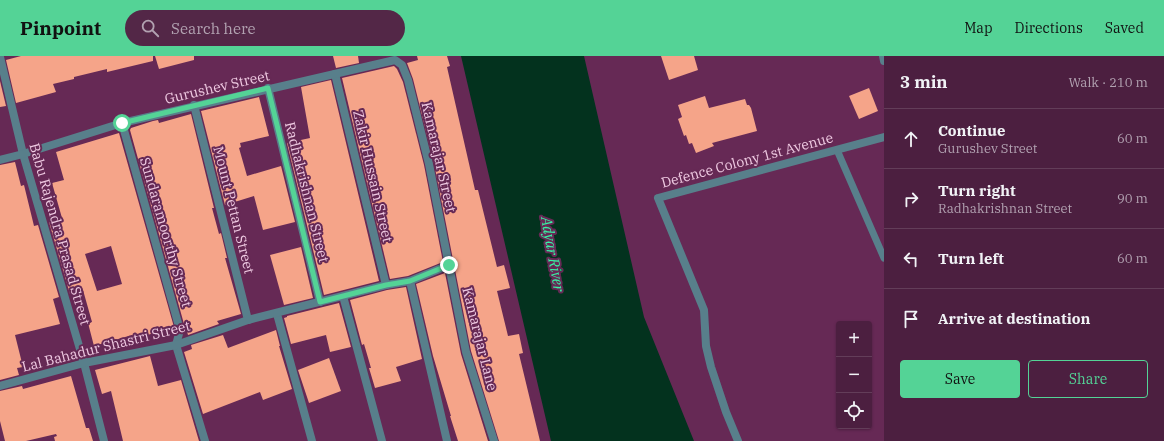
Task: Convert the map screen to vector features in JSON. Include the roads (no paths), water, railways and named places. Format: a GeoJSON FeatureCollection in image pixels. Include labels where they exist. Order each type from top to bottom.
{"type":"FeatureCollection","features":[{"type":"Feature","properties":{"kind":"street"},"geometry":{"type":"LineString","coordinates":[[883,56],[884,61]]}},
{"type":"Feature","properties":{"kind":"street","name":"Babu Rajendra Prasad Street"},"geometry":{"type":"LineString","coordinates":[[0,57],[23,154],[84,363],[104,441]]}},
{"type":"Feature","properties":{"kind":"street","name":"Gurushev Street"},"geometry":{"type":"LineString","coordinates":[[0,160],[122,123],[268,88],[395,60]]}},
{"type":"Feature","properties":{"kind":"street","name":"Kamarajar Street"},"geometry":{"type":"LineString","coordinates":[[395,60],[402,65],[410,87],[429,164],[449,265]]}},
{"type":"Feature","properties":{"kind":"street","name":"Zakir Hussain Street"},"geometry":{"type":"LineString","coordinates":[[335,74],[386,285]]}},
{"type":"Feature","properties":{"kind":"street","name":"Radhakrishnan Street"},"geometry":{"type":"LineString","coordinates":[[268,88],[320,302]]}},
{"type":"Feature","properties":{"kind":"street","name":"Mount Pettan Street"},"geometry":{"type":"LineString","coordinates":[[194,106],[248,320]]}},
{"type":"Feature","properties":{"kind":"street","name":"Sundaramoorthy Street"},"geometry":{"type":"LineString","coordinates":[[122,123],[180,330],[176,345],[205,441]]}},
{"type":"Feature","properties":{"kind":"street","name":"Defence Colony 1st Avenue"},"geometry":{"type":"LineString","coordinates":[[738,441],[711,368],[706,346],[704,310],[658,198],[884,137]]}},
{"type":"Feature","properties":{"kind":"street","name":"Lal Bahadur Shastri Street"},"geometry":{"type":"LineString","coordinates":[[0,386],[84,363],[176,345],[248,320],[277,314],[386,285],[410,281],[449,265]]}},
{"type":"Feature","properties":{"kind":"street","name":"Kamarajar Lane"},"geometry":{"type":"LineString","coordinates":[[449,265],[466,352],[494,441]]}},
{"type":"Feature","properties":{"kind":"street"},"geometry":{"type":"LineString","coordinates":[[410,281],[447,441]]}},
{"type":"Feature","properties":{"kind":"street"},"geometry":{"type":"LineString","coordinates":[[344,296],[382,441]]}},
{"type":"Feature","properties":{"kind":"street"},"geometry":{"type":"LineString","coordinates":[[277,314],[312,441]]}},
{"type":"Feature","properties":{"kind":"lane"},"geometry":{"type":"LineString","coordinates":[[837,150],[884,258]]}},
{"type":"Feature","properties":{"kind":"water","name":"Adyar River"},"geometry":{"type":"Polygon","coordinates":[[[461,56],[584,56],[644,317],[694,441],[551,441],[461,56]]]}}]}
